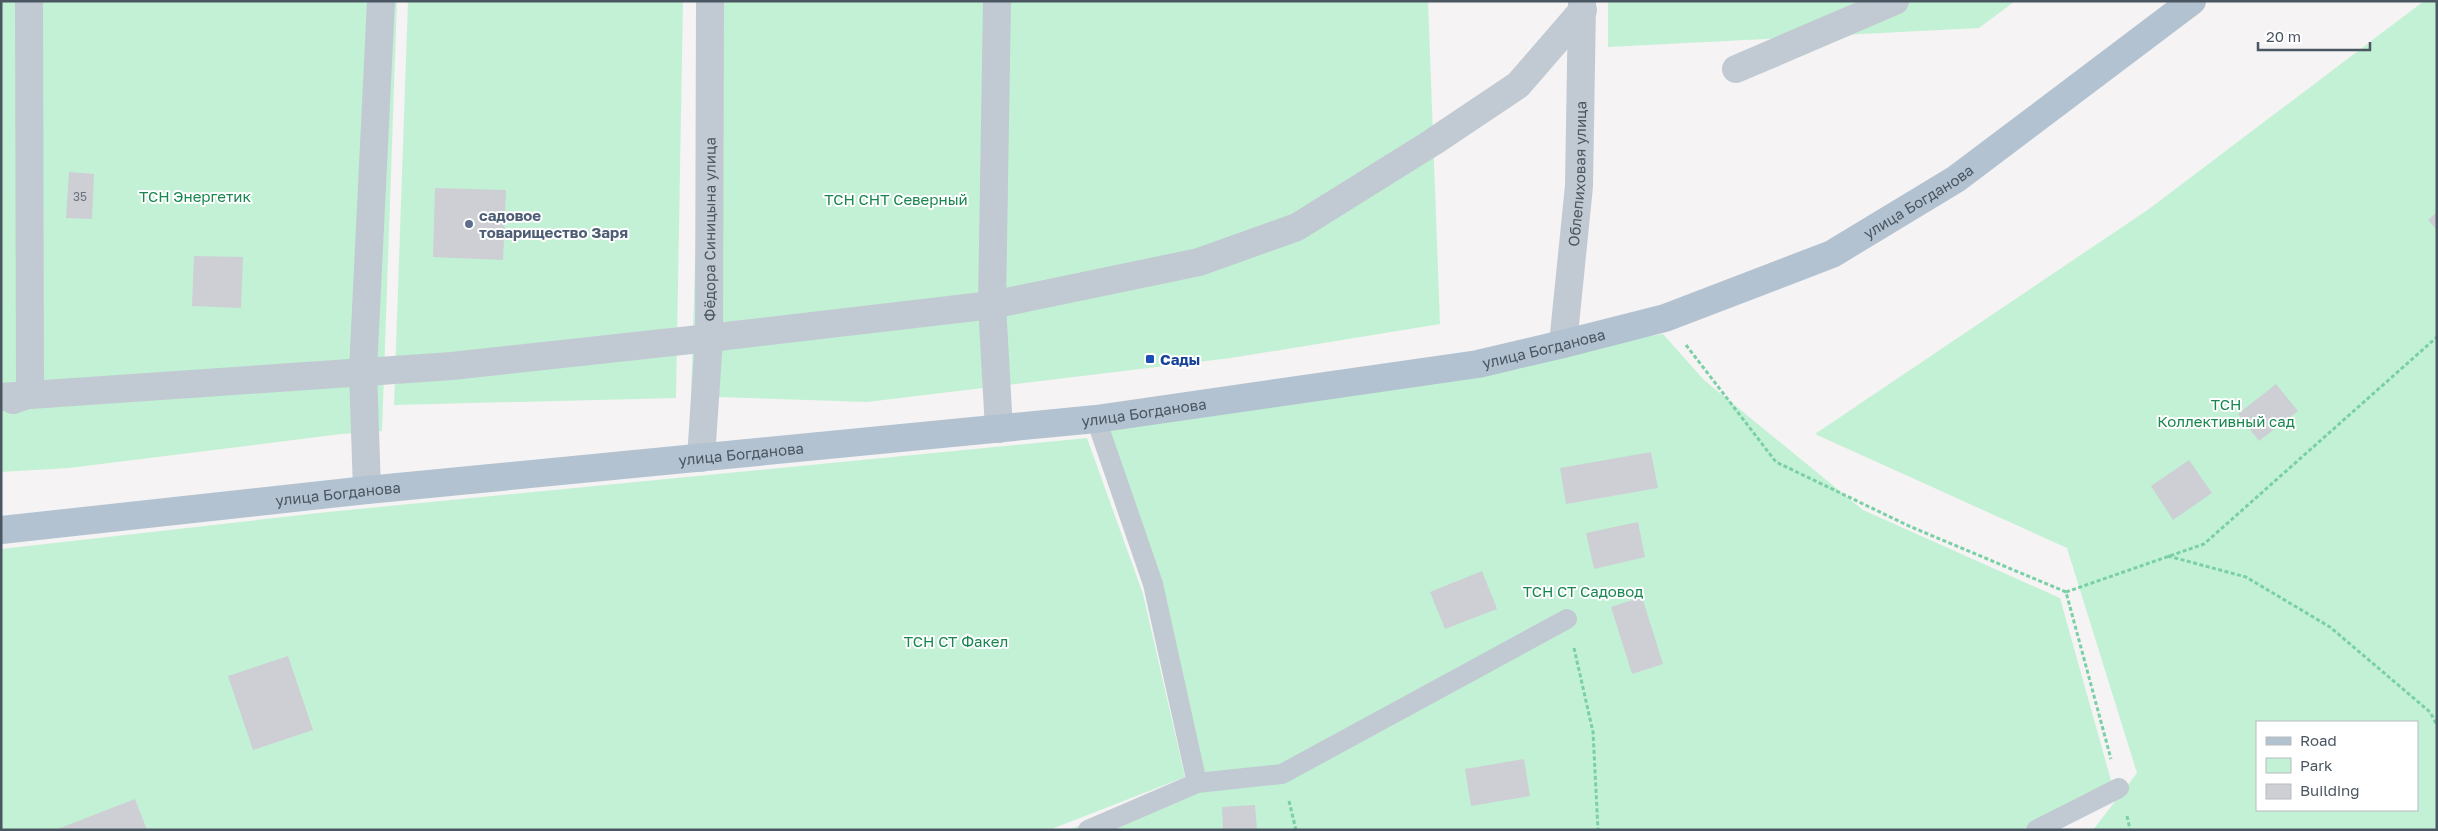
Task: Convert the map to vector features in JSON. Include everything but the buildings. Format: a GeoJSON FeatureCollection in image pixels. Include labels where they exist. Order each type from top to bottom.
{"type":"FeatureCollection","features":[{"type":"Feature","properties":{"kind":"main road","name":"улица Богданова"},"geometry":{"type":"LineString","coordinates":[[1,530],[367,490],[1096,419],[1478,364],[1563,344],[1665,318],[1832,254],[1956,179],[2192,1]]}},
{"type":"Feature","properties":{"kind":"street"},"geometry":{"type":"LineString","coordinates":[[29,1],[30,394]]}},
{"type":"Feature","properties":{"kind":"street"},"geometry":{"type":"LineString","coordinates":[[367,490],[363,371],[381,1]]}},
{"type":"Feature","properties":{"kind":"street","name":"Фёдора Синицына улица"},"geometry":{"type":"LineString","coordinates":[[701,458],[710,338],[710,1]]}},
{"type":"Feature","properties":{"kind":"street"},"geometry":{"type":"LineString","coordinates":[[997,1],[992,304],[999,428]]}},
{"type":"Feature","properties":{"kind":"street"},"geometry":{"type":"LineString","coordinates":[[1736,69],[1895,1]]}},
{"type":"Feature","properties":{"kind":"street"},"geometry":{"type":"LineString","coordinates":[[1,397],[452,366],[710,338],[992,304],[1199,262],[1297,227],[1518,85],[1582,6]]}},
{"type":"Feature","properties":{"kind":"street","name":"Облепиховая улица"},"geometry":{"type":"LineString","coordinates":[[1563,344],[1579,186],[1582,6]]}},
{"type":"Feature","properties":{"kind":"street"},"geometry":{"type":"LineString","coordinates":[[1,404],[30,394]]}},
{"type":"Feature","properties":{"kind":"lane"},"geometry":{"type":"LineString","coordinates":[[1096,419],[1153,584],[1197,783]]}},
{"type":"Feature","properties":{"kind":"lane"},"geometry":{"type":"LineString","coordinates":[[1088,830],[1197,783],[1282,774],[1567,619]]}},
{"type":"Feature","properties":{"kind":"lane"},"geometry":{"type":"LineString","coordinates":[[2036,830],[2119,788]]}},
{"type":"Feature","properties":{"kind":"path"},"geometry":{"type":"LineString","coordinates":[[1665,318],[1776,462],[1909,526],[2066,592],[2204,544],[2437,338]]}},
{"type":"Feature","properties":{"kind":"path"},"geometry":{"type":"LineString","coordinates":[[2168,556],[2246,578],[2330,627],[2430,712],[2437,725]]}},
{"type":"Feature","properties":{"kind":"path"},"geometry":{"type":"LineString","coordinates":[[2066,592],[2130,830]]}},
{"type":"Feature","properties":{"kind":"path"},"geometry":{"type":"LineString","coordinates":[[1567,619],[1593,732],[1598,830]]}},
{"type":"Feature","properties":{"kind":"green space","name":"ТСН Энергетик"},"geometry":{"type":"Polygon","coordinates":[[[1,1],[397,1],[382,431],[341,434],[69,468],[1,472],[1,1]]]}},
{"type":"Feature","properties":{"kind":"green space"},"geometry":{"type":"Polygon","coordinates":[[[408,1],[683,1],[676,398],[394,405],[408,1]]]}},
{"type":"Feature","properties":{"kind":"green space","name":"ТСН СНТ Северный"},"geometry":{"type":"Polygon","coordinates":[[[703,1],[1428,1],[1440,324],[1231,358],[867,402],[691,396],[703,1]]]}},
{"type":"Feature","properties":{"kind":"green space"},"geometry":{"type":"Polygon","coordinates":[[[1608,1],[2015,1],[1979,28],[1608,47],[1608,1]]]}},
{"type":"Feature","properties":{"kind":"green space","name":"ТСН Коллективный сад"},"geometry":{"type":"Polygon","coordinates":[[[2424,1],[2437,1],[2437,830],[2093,830],[2137,773],[2067,548],[1815,434],[2149,209],[2424,1]]]}},
{"type":"Feature","properties":{"kind":"green space","name":"ТСН СТ Садовод"},"geometry":{"type":"Polygon","coordinates":[[[1663,334],[1704,380],[1863,510],[2060,598],[2112,784],[2022,830],[1069,830],[1120,809],[1203,769],[1109,429],[1663,334]]]}},
{"type":"Feature","properties":{"kind":"green space","name":"ТСН СТ Факел"},"geometry":{"type":"Polygon","coordinates":[[[1087,438],[1143,594],[1185,777],[1049,830],[1,830],[1,549],[328,512],[1087,438]]]}},
{"type":"Feature","properties":{"kind":"place","name":"садовое товарищество Заря"},"geometry":{"type":"Point","coordinates":[469,224]}},
{"type":"Feature","properties":{"kind":"place","name":"Сады"},"geometry":{"type":"Point","coordinates":[1150,359]}}]}
